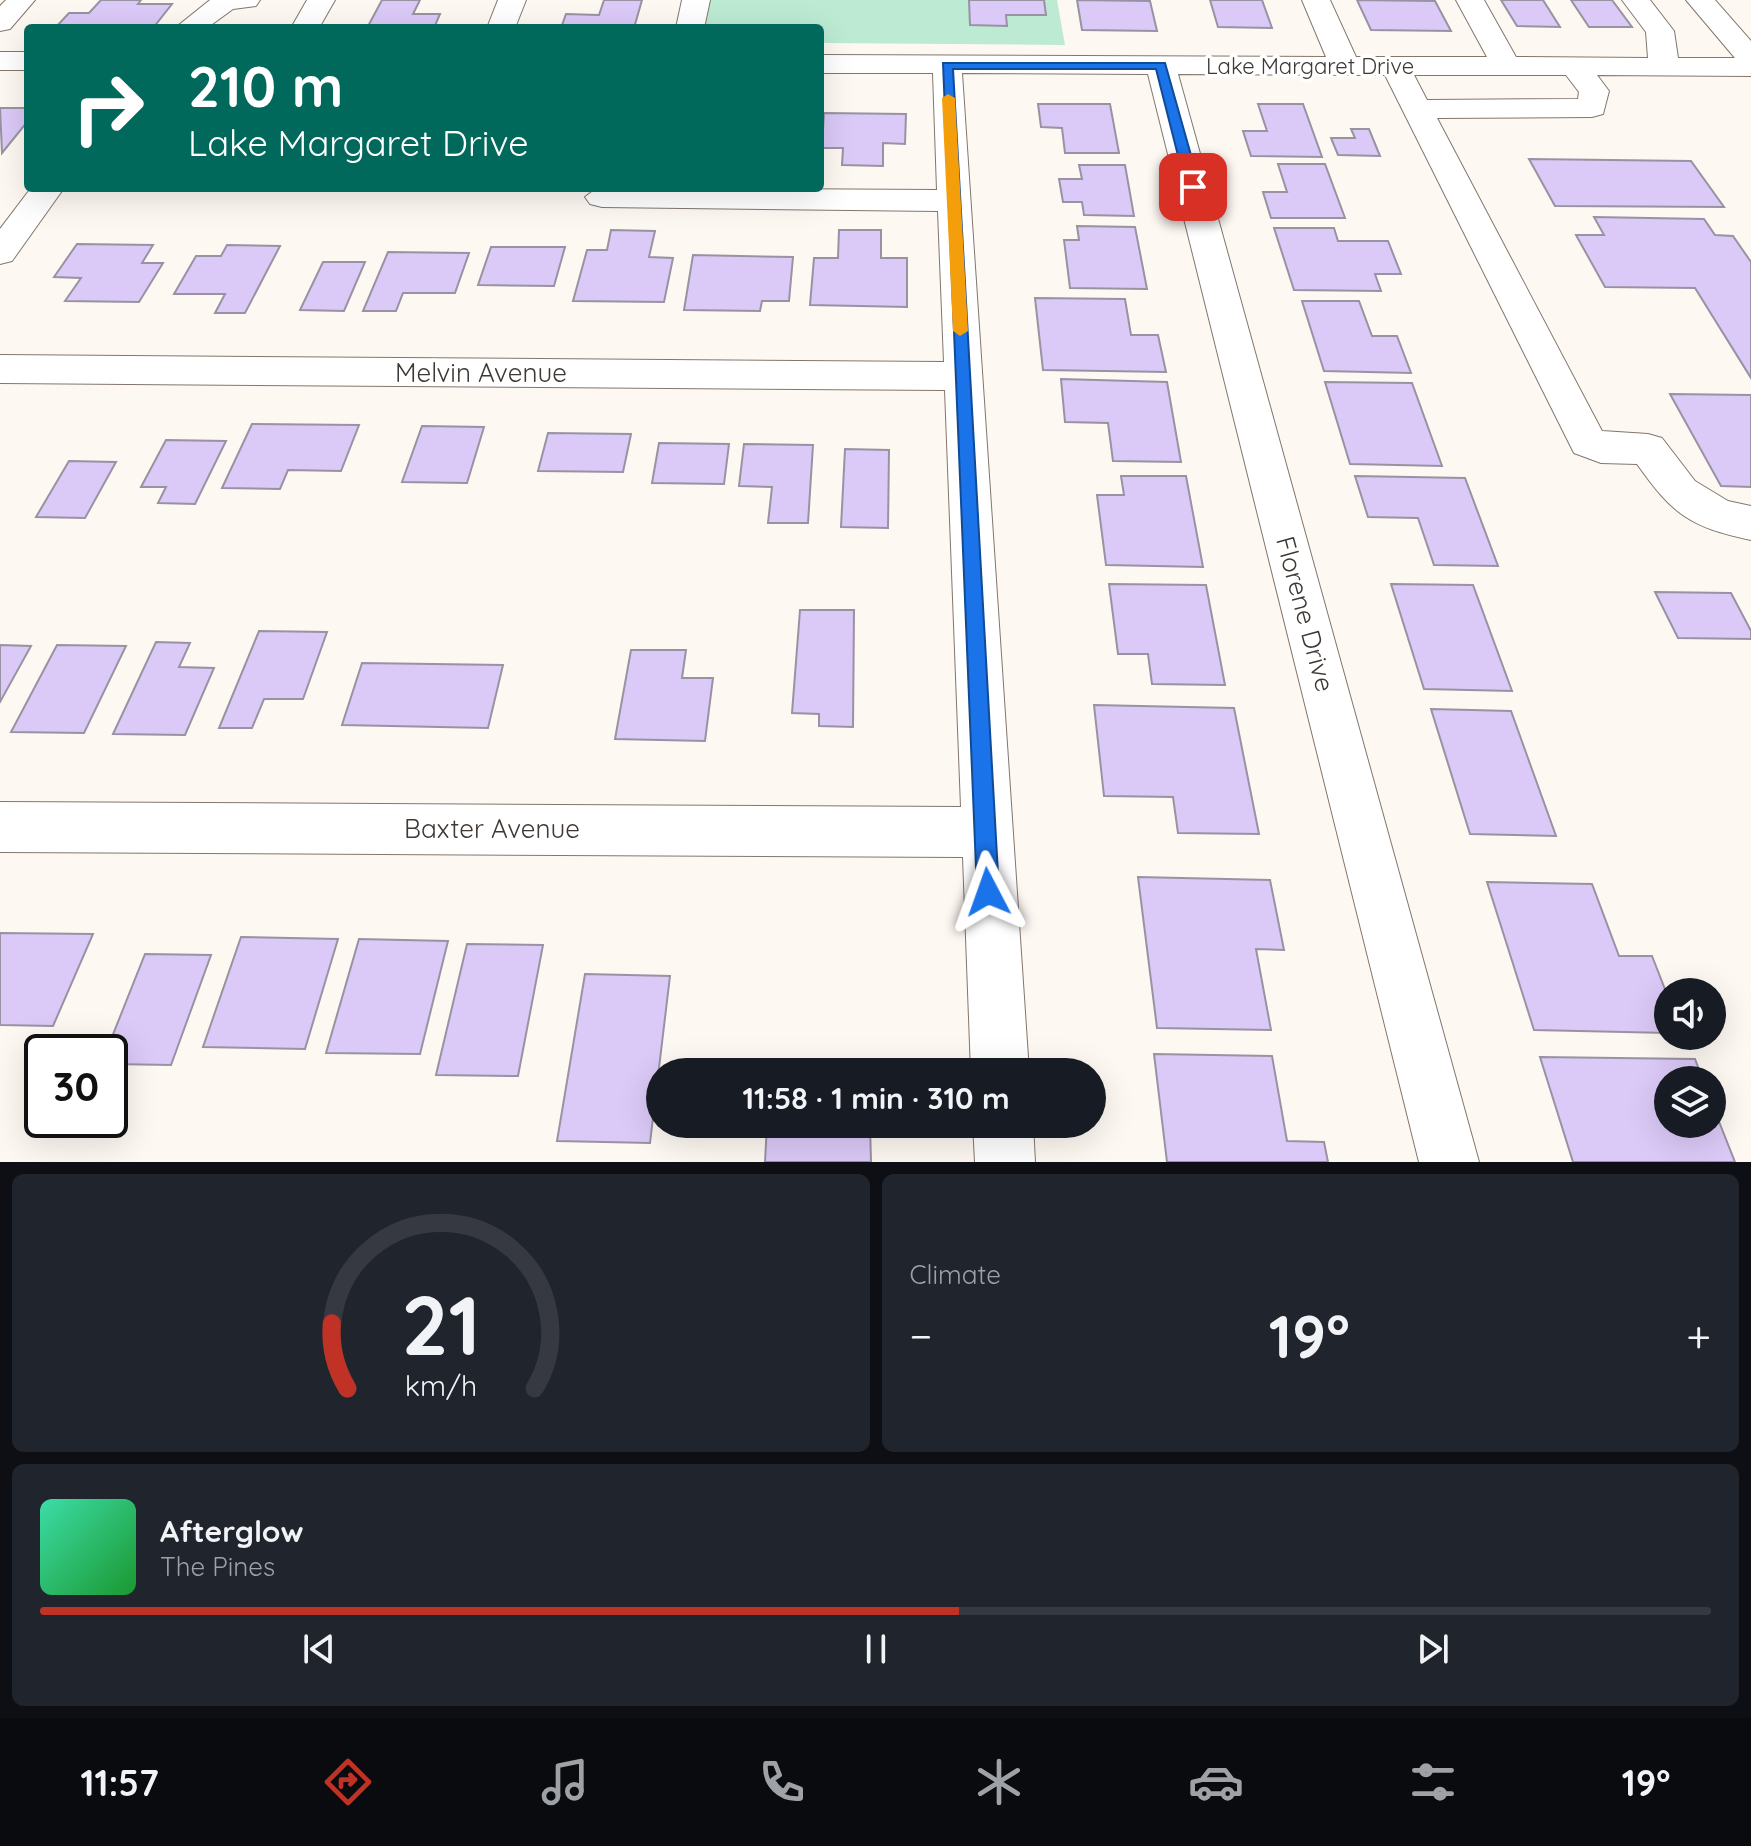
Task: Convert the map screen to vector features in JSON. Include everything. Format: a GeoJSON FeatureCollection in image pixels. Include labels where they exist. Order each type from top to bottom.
{"type":"FeatureCollection","features":[{"type":"Feature","properties":{"kind":"street"},"geometry":{"type":"LineString","coordinates":[[0,23],[21,0]]}},
{"type":"Feature","properties":{"kind":"street"},"geometry":{"type":"LineString","coordinates":[[194,24],[226,1],[246,0]]}},
{"type":"Feature","properties":{"kind":"street"},"geometry":{"type":"LineString","coordinates":[[307,24],[321,0]]}},
{"type":"Feature","properties":{"kind":"street"},"geometry":{"type":"LineString","coordinates":[[503,24],[512,0]]}},
{"type":"Feature","properties":{"kind":"street"},"geometry":{"type":"LineString","coordinates":[[691,24],[696,0]]}},
{"type":"Feature","properties":{"kind":"street"},"geometry":{"type":"LineString","coordinates":[[1316,0],[1345,66]]}},
{"type":"Feature","properties":{"kind":"street"},"geometry":{"type":"LineString","coordinates":[[1470,0],[1506,66]]}},
{"type":"Feature","properties":{"kind":"street"},"geometry":{"type":"LineString","coordinates":[[1636,0],[1660,31],[1660,51],[1667,67]]}},
{"type":"Feature","properties":{"kind":"street"},"geometry":{"type":"LineString","coordinates":[[1700,0],[1751,59]]}},
{"type":"Feature","properties":{"kind":"street"},"geometry":{"type":"LineString","coordinates":[[0,61],[24,61]]}},
{"type":"Feature","properties":{"kind":"street","name":"Lake Margaret Drive"},"geometry":{"type":"LineString","coordinates":[[824,64],[1751,67]]}},
{"type":"Feature","properties":{"kind":"street"},"geometry":{"type":"LineString","coordinates":[[947,65],[984,832],[999,1058]]}},
{"type":"Feature","properties":{"kind":"street","name":"Florene Drive"},"geometry":{"type":"LineString","coordinates":[[1161,66],[1449,1162]]}},
{"type":"Feature","properties":{"kind":"street"},"geometry":{"type":"LineString","coordinates":[[1395,66],[1588,442],[1601,448],[1648,449],[1680,493],[1718,516],[1751,523]]}},
{"type":"Feature","properties":{"kind":"street"},"geometry":{"type":"LineString","coordinates":[[1417,109],[1592,108],[1594,91],[1575,67]]}},
{"type":"Feature","properties":{"kind":"street"},"geometry":{"type":"LineString","coordinates":[[0,253],[45,192]]}},
{"type":"Feature","properties":{"kind":"street"},"geometry":{"type":"LineString","coordinates":[[602,197],[954,201]]}},
{"type":"Feature","properties":{"kind":"street","name":"Melvin Avenue"},"geometry":{"type":"LineString","coordinates":[[0,369],[963,376]]}},
{"type":"Feature","properties":{"kind":"street","name":"Baxter Avenue"},"geometry":{"type":"LineString","coordinates":[[0,827],[984,832]]}},
{"type":"Feature","properties":{"kind":"street"},"geometry":{"type":"LineString","coordinates":[[1004,1138],[1005,1162]]}},
{"type":"Feature","properties":{"kind":"green space"},"geometry":{"type":"Polygon","coordinates":[[[686,0],[1057,0],[1065,45],[824,43],[824,24],[681,24],[686,0]]]}},
{"type":"Feature","properties":{"kind":"building"},"geometry":{"type":"Polygon","coordinates":[[[101,0],[172,4],[156,24],[59,24],[69,13],[89,13],[101,0]]]}},
{"type":"Feature","properties":{"kind":"building"},"geometry":{"type":"Polygon","coordinates":[[[382,0],[420,0],[413,14],[440,14],[436,24],[369,24],[382,0]]]}},
{"type":"Feature","properties":{"kind":"building"},"geometry":{"type":"Polygon","coordinates":[[[604,0],[642,0],[635,24],[562,24],[566,14],[599,15],[604,0]]]}},
{"type":"Feature","properties":{"kind":"building"},"geometry":{"type":"Polygon","coordinates":[[[969,0],[1044,0],[1046,15],[1006,15],[1007,26],[970,25],[969,0]]]}},
{"type":"Feature","properties":{"kind":"building"},"geometry":{"type":"Polygon","coordinates":[[[1077,0],[1150,1],[1157,31],[1082,30],[1077,0]]]}},
{"type":"Feature","properties":{"kind":"building"},"geometry":{"type":"Polygon","coordinates":[[[1210,0],[1262,0],[1272,28],[1218,27],[1210,0]]]}},
{"type":"Feature","properties":{"kind":"building"},"geometry":{"type":"Polygon","coordinates":[[[1357,0],[1435,1],[1451,31],[1371,30],[1357,0]]]}},
{"type":"Feature","properties":{"kind":"building"},"geometry":{"type":"Polygon","coordinates":[[[1501,0],[1543,0],[1560,27],[1517,26],[1501,0]]]}},
{"type":"Feature","properties":{"kind":"building"},"geometry":{"type":"Polygon","coordinates":[[[1571,0],[1612,0],[1632,27],[1589,27],[1571,0]]]}},
{"type":"Feature","properties":{"kind":"building"},"geometry":{"type":"Polygon","coordinates":[[[1038,104],[1110,104],[1119,153],[1065,153],[1062,128],[1041,127],[1038,104]]]}},
{"type":"Feature","properties":{"kind":"building"},"geometry":{"type":"Polygon","coordinates":[[[1258,104],[1303,104],[1322,157],[1251,156],[1243,131],[1267,131],[1258,104]]]}},
{"type":"Feature","properties":{"kind":"building"},"geometry":{"type":"Polygon","coordinates":[[[0,108],[24,108],[24,126],[2,153],[0,108]]]}},
{"type":"Feature","properties":{"kind":"building"},"geometry":{"type":"Polygon","coordinates":[[[824,113],[906,114],[905,144],[883,143],[883,166],[842,165],[843,148],[824,148],[824,113]]]}},
{"type":"Feature","properties":{"kind":"building"},"geometry":{"type":"Polygon","coordinates":[[[1351,129],[1369,129],[1380,156],[1338,155],[1331,138],[1355,138],[1351,129]]]}},
{"type":"Feature","properties":{"kind":"building"},"geometry":{"type":"Polygon","coordinates":[[[1529,159],[1691,161],[1724,207],[1555,206],[1529,159]]]}},
{"type":"Feature","properties":{"kind":"building"},"geometry":{"type":"Polygon","coordinates":[[[1278,164],[1325,164],[1345,218],[1271,218],[1263,192],[1287,192],[1278,164]]]}},
{"type":"Feature","properties":{"kind":"building"},"geometry":{"type":"Polygon","coordinates":[[[1079,165],[1125,165],[1134,216],[1084,215],[1082,202],[1063,202],[1059,179],[1082,179],[1079,165]]]}},
{"type":"Feature","properties":{"kind":"building"},"geometry":{"type":"Polygon","coordinates":[[[1594,217],[1704,219],[1715,235],[1733,236],[1751,262],[1751,378],[1695,288],[1605,287],[1576,235],[1604,235],[1594,217]]]}},
{"type":"Feature","properties":{"kind":"building"},"geometry":{"type":"Polygon","coordinates":[[[1077,226],[1135,227],[1147,289],[1070,288],[1064,240],[1079,240],[1077,226]]]}},
{"type":"Feature","properties":{"kind":"building"},"geometry":{"type":"Polygon","coordinates":[[[1274,228],[1334,228],[1338,241],[1388,241],[1401,274],[1375,274],[1381,291],[1294,290],[1274,228]]]}},
{"type":"Feature","properties":{"kind":"building"},"geometry":{"type":"Polygon","coordinates":[[[611,230],[655,231],[649,257],[673,258],[664,302],[573,301],[587,250],[607,250],[611,230]]]}},
{"type":"Feature","properties":{"kind":"building"},"geometry":{"type":"Polygon","coordinates":[[[839,230],[881,230],[881,258],[907,258],[907,307],[810,305],[814,258],[838,258],[839,230]]]}},
{"type":"Feature","properties":{"kind":"building"},"geometry":{"type":"Polygon","coordinates":[[[77,244],[153,245],[142,263],[163,263],[139,302],[65,301],[81,278],[54,277],[77,244]]]}},
{"type":"Feature","properties":{"kind":"building"},"geometry":{"type":"Polygon","coordinates":[[[227,245],[280,246],[245,313],[215,313],[225,294],[174,294],[196,256],[221,256],[227,245]]]}},
{"type":"Feature","properties":{"kind":"building"},"geometry":{"type":"Polygon","coordinates":[[[491,247],[565,247],[554,286],[478,285],[491,247]]]}},
{"type":"Feature","properties":{"kind":"building"},"geometry":{"type":"Polygon","coordinates":[[[388,252],[469,253],[455,293],[403,293],[396,311],[363,311],[388,252]]]}},
{"type":"Feature","properties":{"kind":"building"},"geometry":{"type":"Polygon","coordinates":[[[693,255],[793,257],[789,301],[762,301],[760,311],[684,310],[693,255]]]}},
{"type":"Feature","properties":{"kind":"building"},"geometry":{"type":"Polygon","coordinates":[[[323,262],[365,262],[344,311],[300,310],[323,262]]]}},
{"type":"Feature","properties":{"kind":"building"},"geometry":{"type":"Polygon","coordinates":[[[1035,298],[1125,299],[1131,335],[1158,335],[1166,372],[1043,370],[1035,298]]]}},
{"type":"Feature","properties":{"kind":"building"},"geometry":{"type":"Polygon","coordinates":[[[1302,301],[1359,301],[1372,336],[1397,336],[1411,373],[1324,371],[1302,301]]]}},
{"type":"Feature","properties":{"kind":"building"},"geometry":{"type":"Polygon","coordinates":[[[1061,379],[1167,382],[1181,462],[1113,461],[1108,423],[1065,422],[1061,379]]]}},
{"type":"Feature","properties":{"kind":"building"},"geometry":{"type":"Polygon","coordinates":[[[1325,382],[1412,383],[1442,466],[1350,464],[1325,382]]]}},
{"type":"Feature","properties":{"kind":"building"},"geometry":{"type":"Polygon","coordinates":[[[1670,394],[1751,395],[1751,487],[1721,486],[1670,394]]]}},
{"type":"Feature","properties":{"kind":"building"},"geometry":{"type":"Polygon","coordinates":[[[252,424],[359,425],[341,471],[288,470],[280,489],[222,488],[252,424]]]}},
{"type":"Feature","properties":{"kind":"building"},"geometry":{"type":"Polygon","coordinates":[[[422,426],[484,427],[467,483],[402,482],[422,426]]]}},
{"type":"Feature","properties":{"kind":"building"},"geometry":{"type":"Polygon","coordinates":[[[548,433],[631,434],[623,472],[538,471],[548,433]]]}},
{"type":"Feature","properties":{"kind":"building"},"geometry":{"type":"Polygon","coordinates":[[[166,440],[226,441],[195,504],[158,503],[166,487],[141,487],[166,440]]]}},
{"type":"Feature","properties":{"kind":"building"},"geometry":{"type":"Polygon","coordinates":[[[659,443],[729,444],[724,484],[652,483],[659,443]]]}},
{"type":"Feature","properties":{"kind":"building"},"geometry":{"type":"Polygon","coordinates":[[[744,444],[813,445],[808,523],[768,523],[772,487],[739,486],[744,444]]]}},
{"type":"Feature","properties":{"kind":"building"},"geometry":{"type":"Polygon","coordinates":[[[845,449],[889,450],[888,528],[841,527],[845,449]]]}},
{"type":"Feature","properties":{"kind":"building"},"geometry":{"type":"Polygon","coordinates":[[[69,461],[116,462],[85,518],[36,517],[69,461]]]}},
{"type":"Feature","properties":{"kind":"building"},"geometry":{"type":"Polygon","coordinates":[[[1121,476],[1186,476],[1203,567],[1106,565],[1097,495],[1124,495],[1121,476]]]}},
{"type":"Feature","properties":{"kind":"building"},"geometry":{"type":"Polygon","coordinates":[[[1355,476],[1465,478],[1498,566],[1434,565],[1418,518],[1368,517],[1355,476]]]}},
{"type":"Feature","properties":{"kind":"building"},"geometry":{"type":"Polygon","coordinates":[[[1109,584],[1206,585],[1225,685],[1152,684],[1148,654],[1118,654],[1109,584]]]}},
{"type":"Feature","properties":{"kind":"building"},"geometry":{"type":"Polygon","coordinates":[[[1391,584],[1473,585],[1512,691],[1424,689],[1391,584]]]}},
{"type":"Feature","properties":{"kind":"building"},"geometry":{"type":"Polygon","coordinates":[[[1655,592],[1731,593],[1751,631],[1751,639],[1678,638],[1655,592]]]}},
{"type":"Feature","properties":{"kind":"building"},"geometry":{"type":"Polygon","coordinates":[[[800,610],[854,610],[853,727],[819,726],[819,714],[792,713],[800,610]]]}},
{"type":"Feature","properties":{"kind":"building"},"geometry":{"type":"Polygon","coordinates":[[[259,631],[327,632],[303,699],[264,699],[252,728],[219,728],[259,631]]]}},
{"type":"Feature","properties":{"kind":"building"},"geometry":{"type":"Polygon","coordinates":[[[156,642],[190,643],[179,667],[214,668],[185,735],[113,734],[156,642]]]}},
{"type":"Feature","properties":{"kind":"building"},"geometry":{"type":"Polygon","coordinates":[[[0,645],[31,646],[0,702],[0,645]]]}},
{"type":"Feature","properties":{"kind":"building"},"geometry":{"type":"Polygon","coordinates":[[[57,645],[126,646],[84,733],[11,732],[57,645]]]}},
{"type":"Feature","properties":{"kind":"building"},"geometry":{"type":"Polygon","coordinates":[[[631,650],[686,650],[682,678],[713,678],[705,741],[615,739],[631,650]]]}},
{"type":"Feature","properties":{"kind":"building"},"geometry":{"type":"Polygon","coordinates":[[[362,663],[503,665],[488,728],[342,725],[362,663]]]}},
{"type":"Feature","properties":{"kind":"building"},"geometry":{"type":"Polygon","coordinates":[[[1094,705],[1234,708],[1259,834],[1178,833],[1173,797],[1104,796],[1094,705]]]}},
{"type":"Feature","properties":{"kind":"building"},"geometry":{"type":"Polygon","coordinates":[[[1431,709],[1511,711],[1556,836],[1470,834],[1431,709]]]}},
{"type":"Feature","properties":{"kind":"building"},"geometry":{"type":"Polygon","coordinates":[[[1138,877],[1270,880],[1284,950],[1256,949],[1271,1030],[1157,1028],[1138,877]]]}},
{"type":"Feature","properties":{"kind":"building"},"geometry":{"type":"Polygon","coordinates":[[[1487,882],[1592,884],[1619,956],[1652,956],[1661,978],[1654,978],[1654,1033],[1534,1030],[1487,882]]]}},
{"type":"Feature","properties":{"kind":"building"},"geometry":{"type":"Polygon","coordinates":[[[0,933],[93,934],[53,1026],[0,1025],[0,933]]]}},
{"type":"Feature","properties":{"kind":"building"},"geometry":{"type":"Polygon","coordinates":[[[241,937],[338,939],[305,1049],[203,1047],[241,937]]]}},
{"type":"Feature","properties":{"kind":"building"},"geometry":{"type":"Polygon","coordinates":[[[359,939],[448,941],[420,1054],[326,1053],[359,939]]]}},
{"type":"Feature","properties":{"kind":"building"},"geometry":{"type":"Polygon","coordinates":[[[467,944],[543,945],[518,1076],[436,1075],[467,944]]]}},
{"type":"Feature","properties":{"kind":"building"},"geometry":{"type":"Polygon","coordinates":[[[145,954],[211,955],[171,1065],[128,1064],[128,1034],[113,1034],[145,954]]]}},
{"type":"Feature","properties":{"kind":"building"},"geometry":{"type":"Polygon","coordinates":[[[585,974],[670,976],[660,1058],[646,1058],[646,1138],[651,1138],[650,1143],[557,1141],[585,974]]]}},
{"type":"Feature","properties":{"kind":"building"},"geometry":{"type":"Polygon","coordinates":[[[1154,1054],[1272,1056],[1287,1141],[1324,1142],[1328,1162],[1167,1162],[1154,1054]]]}},
{"type":"Feature","properties":{"kind":"building"},"geometry":{"type":"Polygon","coordinates":[[[1540,1057],[1695,1059],[1698,1066],[1654,1066],[1654,1138],[1725,1138],[1735,1162],[1573,1162],[1540,1057]]]}},
{"type":"Feature","properties":{"kind":"building"},"geometry":{"type":"Polygon","coordinates":[[[766,1138],[870,1138],[871,1162],[765,1162],[766,1138]]]}},
{"type":"Feature","properties":{"kind":"slow traffic"},"geometry":{"type":"LineString","coordinates":[[948,98],[960,331]]}},
{"type":"Feature","properties":{"kind":"route"},"geometry":{"type":"LineString","coordinates":[[988,892],[947,65],[1161,66],[1193,187]]}}]}
